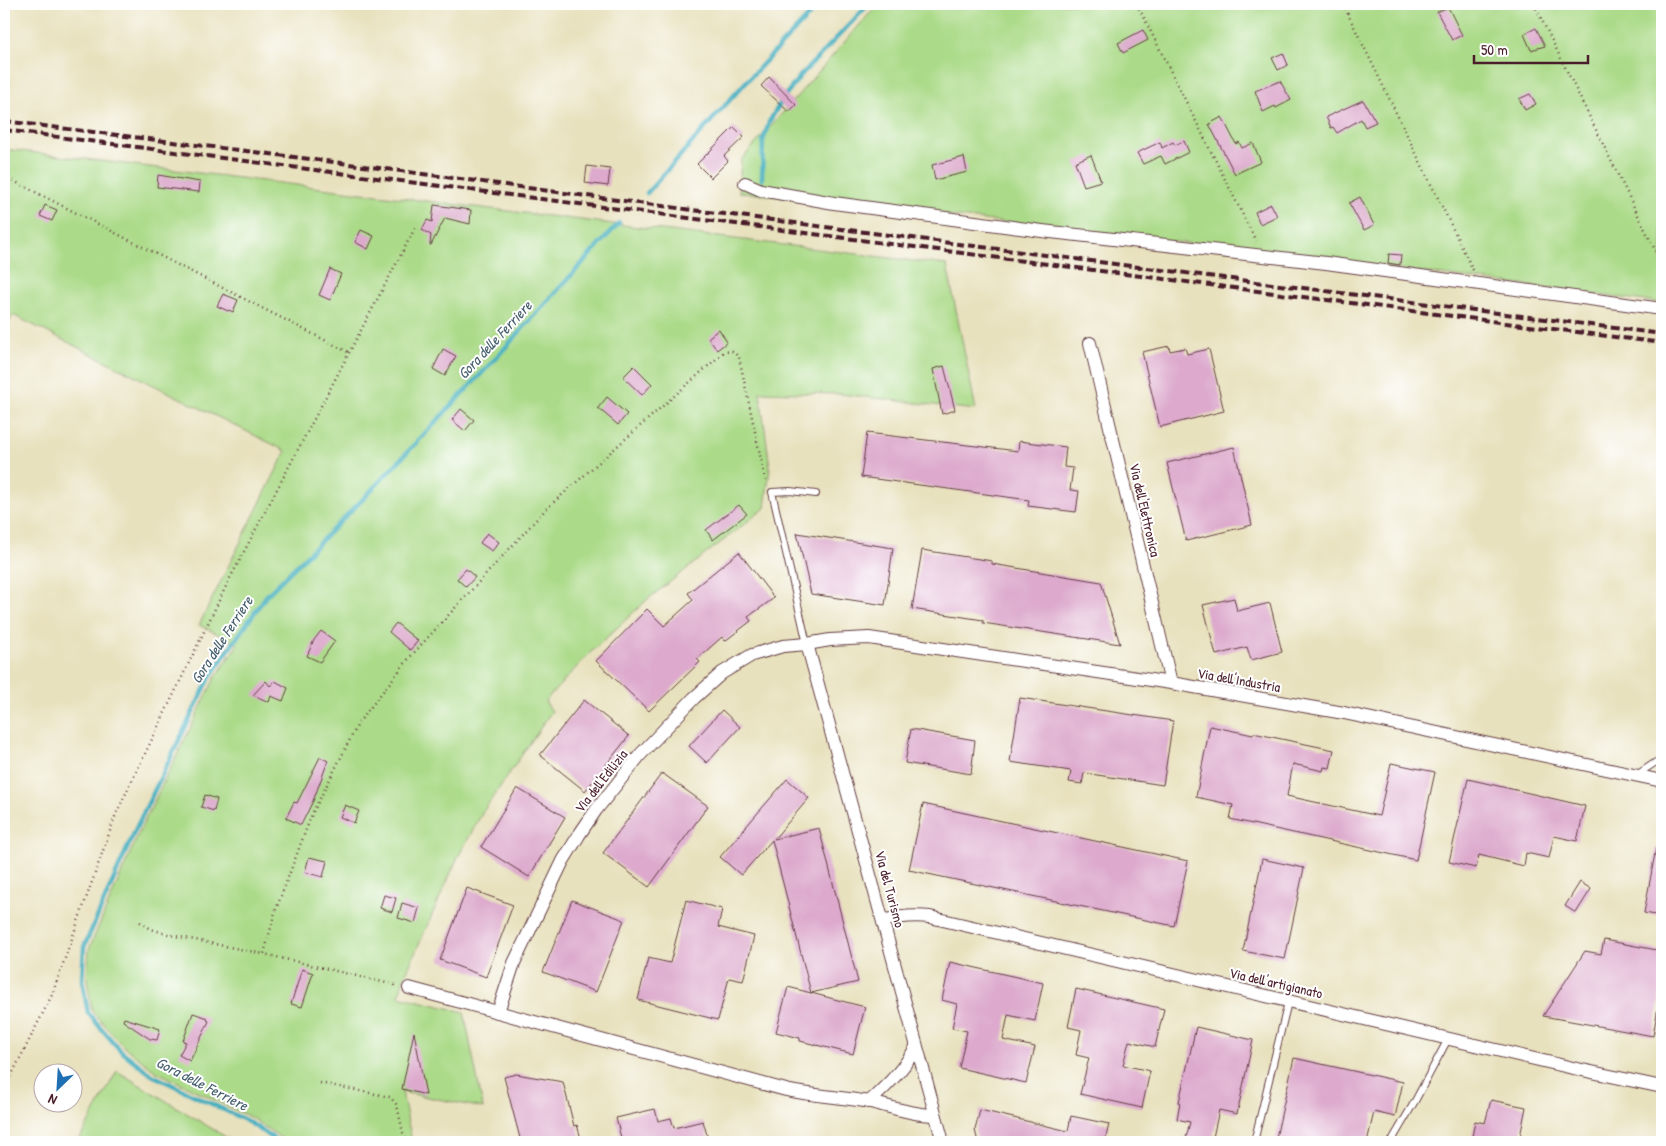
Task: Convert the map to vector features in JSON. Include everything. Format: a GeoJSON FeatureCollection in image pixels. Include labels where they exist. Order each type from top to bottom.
{"type":"FeatureCollection","features":[{"type":"Feature","properties":{"kind":"street"},"geometry":{"type":"LineString","coordinates":[[745,183],[761,190],[844,204],[1042,231],[1263,255],[1662,309]]}},
{"type":"Feature","properties":{"kind":"street","name":"Via dell'Elettronica"},"geometry":{"type":"LineString","coordinates":[[1090,344],[1171,683]]}},
{"type":"Feature","properties":{"kind":"street","name":"Via dell'Industria"},"geometry":{"type":"LineString","coordinates":[[807,644],[830,640],[870,638],[1171,683],[1344,714],[1662,782]]}},
{"type":"Feature","properties":{"kind":"street","name":"Via del Turismo"},"geometry":{"type":"LineString","coordinates":[[807,644],[942,1142]]}},
{"type":"Feature","properties":{"kind":"street","name":"Via dell'Edilizia"},"geometry":{"type":"LineString","coordinates":[[498,1012],[514,963],[564,861],[596,810],[640,755],[694,698],[722,673],[737,663],[760,653],[784,646],[807,644]]}},
{"type":"Feature","properties":{"kind":"street","name":"Via dell'artigianato"},"geometry":{"type":"LineString","coordinates":[[883,921],[901,916],[930,917],[1288,1002],[1662,1087]]}},
{"type":"Feature","properties":{"kind":"street"},"geometry":{"type":"LineString","coordinates":[[409,988],[480,1011],[498,1012],[786,1090],[869,1102],[916,1114],[935,1115]]}},
{"type":"Feature","properties":{"kind":"street"},"geometry":{"type":"LineString","coordinates":[[869,1102],[902,1069],[916,1047]]}},
{"type":"Feature","properties":{"kind":"lane"},"geometry":{"type":"LineString","coordinates":[[807,644],[772,492],[790,491],[816,494]]}},
{"type":"Feature","properties":{"kind":"lane"},"geometry":{"type":"LineString","coordinates":[[1635,776],[1662,758]]}},
{"type":"Feature","properties":{"kind":"lane"},"geometry":{"type":"LineString","coordinates":[[1254,1142],[1288,1002]]}},
{"type":"Feature","properties":{"kind":"lane"},"geometry":{"type":"LineString","coordinates":[[1391,1142],[1448,1039]]}},
{"type":"Feature","properties":{"kind":"path"},"geometry":{"type":"LineString","coordinates":[[1137,4],[1263,255]]}},
{"type":"Feature","properties":{"kind":"path"},"geometry":{"type":"LineString","coordinates":[[1343,4],[1481,285]]}},
{"type":"Feature","properties":{"kind":"path"},"geometry":{"type":"LineString","coordinates":[[1534,4],[1662,264]]}},
{"type":"Feature","properties":{"kind":"path"},"geometry":{"type":"LineString","coordinates":[[4,176],[350,353]]}},
{"type":"Feature","properties":{"kind":"path"},"geometry":{"type":"LineString","coordinates":[[4,1090],[52,995],[116,814],[228,582],[414,228]]}},
{"type":"Feature","properties":{"kind":"path"},"geometry":{"type":"LineString","coordinates":[[264,954],[275,912],[312,814],[359,722],[410,657],[546,509],[724,352],[732,351],[739,357],[764,478],[772,492]]}},
{"type":"Feature","properties":{"kind":"path"},"geometry":{"type":"LineString","coordinates":[[140,922],[151,929],[172,936],[264,954],[409,988]]}},
{"type":"Feature","properties":{"kind":"path"},"geometry":{"type":"LineString","coordinates":[[320,1084],[390,1097],[397,1104],[406,1142]]}},
{"type":"Feature","properties":{"kind":"green space"},"geometry":{"type":"Polygon","coordinates":[[[878,4],[1662,4],[1662,303],[1246,250],[739,192],[741,160],[878,4]]]}},
{"type":"Feature","properties":{"kind":"green space"},"geometry":{"type":"Polygon","coordinates":[[[4,149],[947,265],[976,410],[840,394],[760,392],[770,467],[765,508],[648,599],[590,653],[545,701],[552,711],[484,810],[457,859],[404,978],[399,996],[464,1012],[483,1108],[402,1092],[412,1142],[287,1142],[250,1117],[155,1071],[123,1046],[92,1011],[87,979],[89,949],[141,828],[215,678],[238,644],[199,625],[286,451],[13,315],[4,332],[4,149]]]}},
{"type":"Feature","properties":{"kind":"green space"},"geometry":{"type":"Polygon","coordinates":[[[117,1071],[234,1142],[78,1142],[117,1071]]]}},
{"type":"Feature","properties":{"kind":"building"},"geometry":{"type":"Polygon","coordinates":[[[1448,7],[1462,35],[1452,40],[1437,12],[1448,7]]]}},
{"type":"Feature","properties":{"kind":"building"},"geometry":{"type":"Polygon","coordinates":[[[1536,28],[1545,46],[1531,50],[1524,34],[1536,28]]]}},
{"type":"Feature","properties":{"kind":"building"},"geometry":{"type":"Polygon","coordinates":[[[1143,30],[1148,40],[1123,53],[1118,43],[1143,30]]]}},
{"type":"Feature","properties":{"kind":"building"},"geometry":{"type":"Polygon","coordinates":[[[1283,53],[1288,65],[1278,70],[1272,58],[1283,53]]]}},
{"type":"Feature","properties":{"kind":"building"},"geometry":{"type":"Polygon","coordinates":[[[769,77],[796,105],[789,112],[761,86],[769,77]]]}},
{"type":"Feature","properties":{"kind":"building"},"geometry":{"type":"Polygon","coordinates":[[[1280,81],[1291,100],[1263,112],[1255,91],[1280,81]]]}},
{"type":"Feature","properties":{"kind":"building"},"geometry":{"type":"Polygon","coordinates":[[[1530,94],[1536,104],[1525,110],[1519,99],[1530,94]]]}},
{"type":"Feature","properties":{"kind":"building"},"geometry":{"type":"Polygon","coordinates":[[[1363,100],[1376,122],[1365,127],[1361,119],[1337,133],[1333,127],[1331,128],[1326,117],[1363,100]]]}},
{"type":"Feature","properties":{"kind":"building"},"geometry":{"type":"Polygon","coordinates":[[[1222,117],[1236,144],[1239,142],[1242,148],[1253,143],[1261,162],[1235,174],[1209,124],[1222,117]]]}},
{"type":"Feature","properties":{"kind":"building"},"geometry":{"type":"Polygon","coordinates":[[[734,127],[744,137],[724,156],[728,161],[711,178],[697,164],[734,127]]]}},
{"type":"Feature","properties":{"kind":"building"},"geometry":{"type":"Polygon","coordinates":[[[1184,141],[1189,152],[1165,164],[1161,156],[1143,164],[1137,153],[1160,142],[1162,148],[1173,142],[1175,145],[1184,141]]]}},
{"type":"Feature","properties":{"kind":"building"},"geometry":{"type":"Polygon","coordinates":[[[1091,155],[1101,181],[1084,186],[1075,162],[1091,155]]]}},
{"type":"Feature","properties":{"kind":"building"},"geometry":{"type":"Polygon","coordinates":[[[964,157],[967,172],[935,180],[932,165],[964,157]]]}},
{"type":"Feature","properties":{"kind":"building"},"geometry":{"type":"Polygon","coordinates":[[[587,166],[610,169],[608,186],[585,183],[587,166]]]}},
{"type":"Feature","properties":{"kind":"building"},"geometry":{"type":"Polygon","coordinates":[[[158,175],[200,182],[199,192],[157,187],[158,175]]]}},
{"type":"Feature","properties":{"kind":"building"},"geometry":{"type":"Polygon","coordinates":[[[1360,197],[1374,225],[1364,230],[1349,203],[1360,197]]]}},
{"type":"Feature","properties":{"kind":"building"},"geometry":{"type":"Polygon","coordinates":[[[1271,204],[1277,216],[1260,224],[1255,212],[1271,204]]]}},
{"type":"Feature","properties":{"kind":"building"},"geometry":{"type":"Polygon","coordinates":[[[45,205],[57,210],[52,221],[40,216],[45,205]]]}},
{"type":"Feature","properties":{"kind":"building"},"geometry":{"type":"Polygon","coordinates":[[[434,205],[471,210],[470,224],[445,218],[430,245],[431,235],[422,230],[427,220],[432,222],[434,205]]]}},
{"type":"Feature","properties":{"kind":"building"},"geometry":{"type":"Polygon","coordinates":[[[361,230],[374,236],[368,249],[355,242],[361,230]]]}},
{"type":"Feature","properties":{"kind":"building"},"geometry":{"type":"Polygon","coordinates":[[[1389,254],[1401,255],[1400,265],[1388,263],[1389,254]]]}},
{"type":"Feature","properties":{"kind":"building"},"geometry":{"type":"Polygon","coordinates":[[[330,269],[341,274],[330,300],[319,295],[330,269]]]}},
{"type":"Feature","properties":{"kind":"building"},"geometry":{"type":"Polygon","coordinates":[[[223,294],[238,300],[233,312],[217,306],[223,294]]]}},
{"type":"Feature","properties":{"kind":"building"},"geometry":{"type":"Polygon","coordinates":[[[719,329],[727,342],[717,350],[708,338],[719,329]]]}},
{"type":"Feature","properties":{"kind":"building"},"geometry":{"type":"Polygon","coordinates":[[[1169,346],[1170,351],[1185,348],[1187,354],[1209,349],[1224,411],[1160,427],[1142,352],[1169,346]]]}},
{"type":"Feature","properties":{"kind":"building"},"geometry":{"type":"Polygon","coordinates":[[[443,349],[456,356],[445,376],[433,369],[443,349]]]}},
{"type":"Feature","properties":{"kind":"building"},"geometry":{"type":"Polygon","coordinates":[[[634,366],[652,384],[642,395],[623,377],[634,366]]]}},
{"type":"Feature","properties":{"kind":"building"},"geometry":{"type":"Polygon","coordinates":[[[944,366],[955,410],[942,414],[933,369],[944,366]]]}},
{"type":"Feature","properties":{"kind":"building"},"geometry":{"type":"Polygon","coordinates":[[[607,397],[627,414],[618,425],[598,408],[607,397]]]}},
{"type":"Feature","properties":{"kind":"building"},"geometry":{"type":"Polygon","coordinates":[[[461,409],[474,420],[465,431],[452,420],[461,409]]]}},
{"type":"Feature","properties":{"kind":"building"},"geometry":{"type":"Polygon","coordinates":[[[867,433],[1018,451],[1019,441],[1066,447],[1064,467],[1073,468],[1070,490],[1079,491],[1076,512],[1028,506],[1029,500],[861,477],[867,433]]]}},
{"type":"Feature","properties":{"kind":"building"},"geometry":{"type":"Polygon","coordinates":[[[1234,447],[1252,525],[1186,541],[1167,463],[1234,447]]]}},
{"type":"Feature","properties":{"kind":"building"},"geometry":{"type":"Polygon","coordinates":[[[739,505],[747,514],[713,540],[706,530],[739,505]]]}},
{"type":"Feature","properties":{"kind":"building"},"geometry":{"type":"Polygon","coordinates":[[[487,533],[499,542],[492,551],[480,543],[487,533]]]}},
{"type":"Feature","properties":{"kind":"building"},"geometry":{"type":"Polygon","coordinates":[[[797,533],[893,548],[885,605],[811,594],[797,533]]]}},
{"type":"Feature","properties":{"kind":"building"},"geometry":{"type":"Polygon","coordinates":[[[922,550],[1101,582],[1120,644],[983,623],[983,620],[912,609],[922,550]]]}},
{"type":"Feature","properties":{"kind":"building"},"geometry":{"type":"Polygon","coordinates":[[[739,552],[774,598],[748,617],[751,621],[725,641],[722,637],[697,659],[700,662],[649,711],[596,661],[647,609],[664,626],[693,600],[688,593],[739,552]]]}},
{"type":"Feature","properties":{"kind":"building"},"geometry":{"type":"Polygon","coordinates":[[[466,569],[475,577],[466,587],[457,579],[466,569]]]}},
{"type":"Feature","properties":{"kind":"building"},"geometry":{"type":"Polygon","coordinates":[[[1234,598],[1237,611],[1270,603],[1282,652],[1251,660],[1247,647],[1216,655],[1203,605],[1234,598]]]}},
{"type":"Feature","properties":{"kind":"building"},"geometry":{"type":"Polygon","coordinates":[[[396,623],[418,641],[410,650],[389,632],[396,623]]]}},
{"type":"Feature","properties":{"kind":"building"},"geometry":{"type":"Polygon","coordinates":[[[321,631],[335,641],[320,662],[307,656],[314,640],[321,631]]]}},
{"type":"Feature","properties":{"kind":"building"},"geometry":{"type":"Polygon","coordinates":[[[266,681],[270,686],[275,681],[288,688],[283,701],[271,696],[269,702],[253,695],[266,681]]]}},
{"type":"Feature","properties":{"kind":"building"},"geometry":{"type":"Polygon","coordinates":[[[1020,698],[1173,721],[1163,785],[1084,773],[1082,784],[1069,782],[1071,771],[1010,762],[1020,698]]]}},
{"type":"Feature","properties":{"kind":"building"},"geometry":{"type":"Polygon","coordinates":[[[584,700],[629,736],[585,791],[540,755],[584,700]]]}},
{"type":"Feature","properties":{"kind":"building"},"geometry":{"type":"Polygon","coordinates":[[[722,710],[740,727],[707,763],[689,746],[722,710]]]}},
{"type":"Feature","properties":{"kind":"building"},"geometry":{"type":"Polygon","coordinates":[[[1210,726],[1334,750],[1330,768],[1324,767],[1323,771],[1293,764],[1287,796],[1379,816],[1391,763],[1435,772],[1416,860],[1230,819],[1233,805],[1196,797],[1210,726]]]}},
{"type":"Feature","properties":{"kind":"building"},"geometry":{"type":"Polygon","coordinates":[[[911,729],[975,740],[971,774],[905,763],[911,729]]]}},
{"type":"Feature","properties":{"kind":"building"},"geometry":{"type":"Polygon","coordinates":[[[320,757],[328,761],[313,801],[301,825],[286,818],[294,802],[297,803],[320,757]]]}},
{"type":"Feature","properties":{"kind":"building"},"geometry":{"type":"Polygon","coordinates":[[[662,773],[708,806],[649,887],[603,853],[662,773]]]}},
{"type":"Feature","properties":{"kind":"building"},"geometry":{"type":"Polygon","coordinates":[[[787,779],[809,798],[774,839],[819,828],[858,982],[811,993],[772,840],[741,875],[720,857],[787,779]]]}},
{"type":"Feature","properties":{"kind":"building"},"geometry":{"type":"Polygon","coordinates":[[[1468,779],[1585,806],[1577,841],[1554,836],[1549,858],[1526,853],[1524,866],[1479,855],[1476,868],[1449,862],[1468,779]]]}},
{"type":"Feature","properties":{"kind":"building"},"geometry":{"type":"Polygon","coordinates":[[[517,788],[565,817],[529,877],[481,847],[517,788]]]}},
{"type":"Feature","properties":{"kind":"building"},"geometry":{"type":"Polygon","coordinates":[[[205,795],[217,799],[214,811],[201,807],[205,795]]]}},
{"type":"Feature","properties":{"kind":"building"},"geometry":{"type":"Polygon","coordinates":[[[923,804],[1188,861],[1174,926],[909,870],[923,804]]]}},
{"type":"Feature","properties":{"kind":"building"},"geometry":{"type":"Polygon","coordinates":[[[345,805],[359,811],[354,823],[340,817],[345,805]]]}},
{"type":"Feature","properties":{"kind":"building"},"geometry":{"type":"Polygon","coordinates":[[[1656,848],[1662,848],[1662,916],[1644,913],[1656,848]]]}},
{"type":"Feature","properties":{"kind":"building"},"geometry":{"type":"Polygon","coordinates":[[[309,857],[327,861],[323,877],[305,872],[309,857]]]}},
{"type":"Feature","properties":{"kind":"building"},"geometry":{"type":"Polygon","coordinates":[[[1262,859],[1304,868],[1285,959],[1243,951],[1262,859]]]}},
{"type":"Feature","properties":{"kind":"building"},"geometry":{"type":"Polygon","coordinates":[[[1580,882],[1591,889],[1576,913],[1565,906],[1580,882]]]}},
{"type":"Feature","properties":{"kind":"building"},"geometry":{"type":"Polygon","coordinates":[[[467,888],[513,905],[486,977],[440,960],[467,888]]]}},
{"type":"Feature","properties":{"kind":"building"},"geometry":{"type":"Polygon","coordinates":[[[384,895],[396,898],[392,912],[380,908],[384,895]]]}},
{"type":"Feature","properties":{"kind":"building"},"geometry":{"type":"Polygon","coordinates":[[[572,900],[624,920],[596,992],[543,972],[572,900]]]}},
{"type":"Feature","properties":{"kind":"building"},"geometry":{"type":"Polygon","coordinates":[[[686,900],[722,909],[718,927],[754,936],[743,981],[729,978],[718,1020],[638,1000],[648,958],[670,963],[686,900]]]}},
{"type":"Feature","properties":{"kind":"building"},"geometry":{"type":"Polygon","coordinates":[[[402,903],[419,908],[415,923],[398,918],[402,903]]]}},
{"type":"Feature","properties":{"kind":"building"},"geometry":{"type":"Polygon","coordinates":[[[1604,940],[1662,951],[1662,984],[1653,1036],[1543,1016],[1585,951],[1601,954],[1604,940]]]}},
{"type":"Feature","properties":{"kind":"building"},"geometry":{"type":"Polygon","coordinates":[[[950,962],[1043,983],[1035,1021],[1008,1015],[1003,1040],[1035,1047],[1026,1083],[959,1068],[967,1031],[952,1028],[957,1004],[942,1000],[950,962]]]}},
{"type":"Feature","properties":{"kind":"building"},"geometry":{"type":"Polygon","coordinates":[[[302,969],[313,973],[302,1007],[291,1004],[302,969]]]}},
{"type":"Feature","properties":{"kind":"building"},"geometry":{"type":"Polygon","coordinates":[[[788,987],[865,1007],[853,1054],[800,1041],[800,1038],[776,1032],[788,987]]]}},
{"type":"Feature","properties":{"kind":"building"},"geometry":{"type":"Polygon","coordinates":[[[1076,989],[1164,1009],[1155,1047],[1129,1041],[1123,1065],[1150,1071],[1142,1108],[1080,1094],[1089,1058],[1076,1055],[1081,1030],[1068,1027],[1076,989]]]}},
{"type":"Feature","properties":{"kind":"building"},"geometry":{"type":"Polygon","coordinates":[[[193,1013],[208,1018],[207,1020],[209,1021],[190,1061],[179,1055],[186,1042],[183,1041],[193,1013]]]}},
{"type":"Feature","properties":{"kind":"building"},"geometry":{"type":"Polygon","coordinates":[[[124,1018],[160,1029],[157,1040],[150,1039],[123,1021],[124,1018]]]}},
{"type":"Feature","properties":{"kind":"building"},"geometry":{"type":"Polygon","coordinates":[[[1196,1027],[1253,1040],[1237,1114],[1219,1110],[1212,1142],[1185,1142],[1190,1122],[1177,1119],[1196,1027]]]}},
{"type":"Feature","properties":{"kind":"building"},"geometry":{"type":"Polygon","coordinates":[[[414,1032],[426,1095],[402,1089],[414,1032]]]}},
{"type":"Feature","properties":{"kind":"building"},"geometry":{"type":"Polygon","coordinates":[[[1294,1058],[1403,1082],[1395,1117],[1374,1112],[1367,1142],[1275,1142],[1294,1058]]]}},
{"type":"Feature","properties":{"kind":"building"},"geometry":{"type":"Polygon","coordinates":[[[516,1074],[563,1082],[574,1126],[577,1125],[582,1142],[521,1142],[504,1077],[516,1074]]]}},
{"type":"Feature","properties":{"kind":"building"},"geometry":{"type":"Polygon","coordinates":[[[1491,1100],[1526,1107],[1519,1142],[1471,1142],[1475,1121],[1485,1123],[1491,1100]]]}},
{"type":"Feature","properties":{"kind":"building"},"geometry":{"type":"Polygon","coordinates":[[[655,1109],[658,1121],[671,1118],[674,1128],[703,1121],[709,1142],[622,1142],[616,1118],[655,1109]]]}},
{"type":"Feature","properties":{"kind":"building"},"geometry":{"type":"Polygon","coordinates":[[[980,1110],[1068,1131],[1071,1116],[1109,1124],[1105,1142],[978,1142],[975,1130],[980,1110]]]}},
{"type":"Feature","properties":{"kind":"waterway","name":"Gora delle Ferriere"},"geometry":{"type":"LineString","coordinates":[[647,193],[745,83],[820,4]]}},
{"type":"Feature","properties":{"kind":"waterway"},"geometry":{"type":"LineString","coordinates":[[762,180],[763,141],[769,122],[784,97],[801,75],[869,4]]}},
{"type":"Feature","properties":{"kind":"waterway","name":"Gora delle Ferriere"},"geometry":{"type":"LineString","coordinates":[[279,1142],[247,1121],[152,1075],[120,1050],[88,1013],[82,980],[84,947],[137,826],[211,675],[266,596],[363,499],[483,372],[619,223]]}},
{"type":"Feature","properties":{"kind":"railway"},"geometry":{"type":"LineString","coordinates":[[4,121],[1662,334]]}},
{"type":"Feature","properties":{"kind":"railway"},"geometry":{"type":"LineString","coordinates":[[4,130],[1662,343]]}}]}
